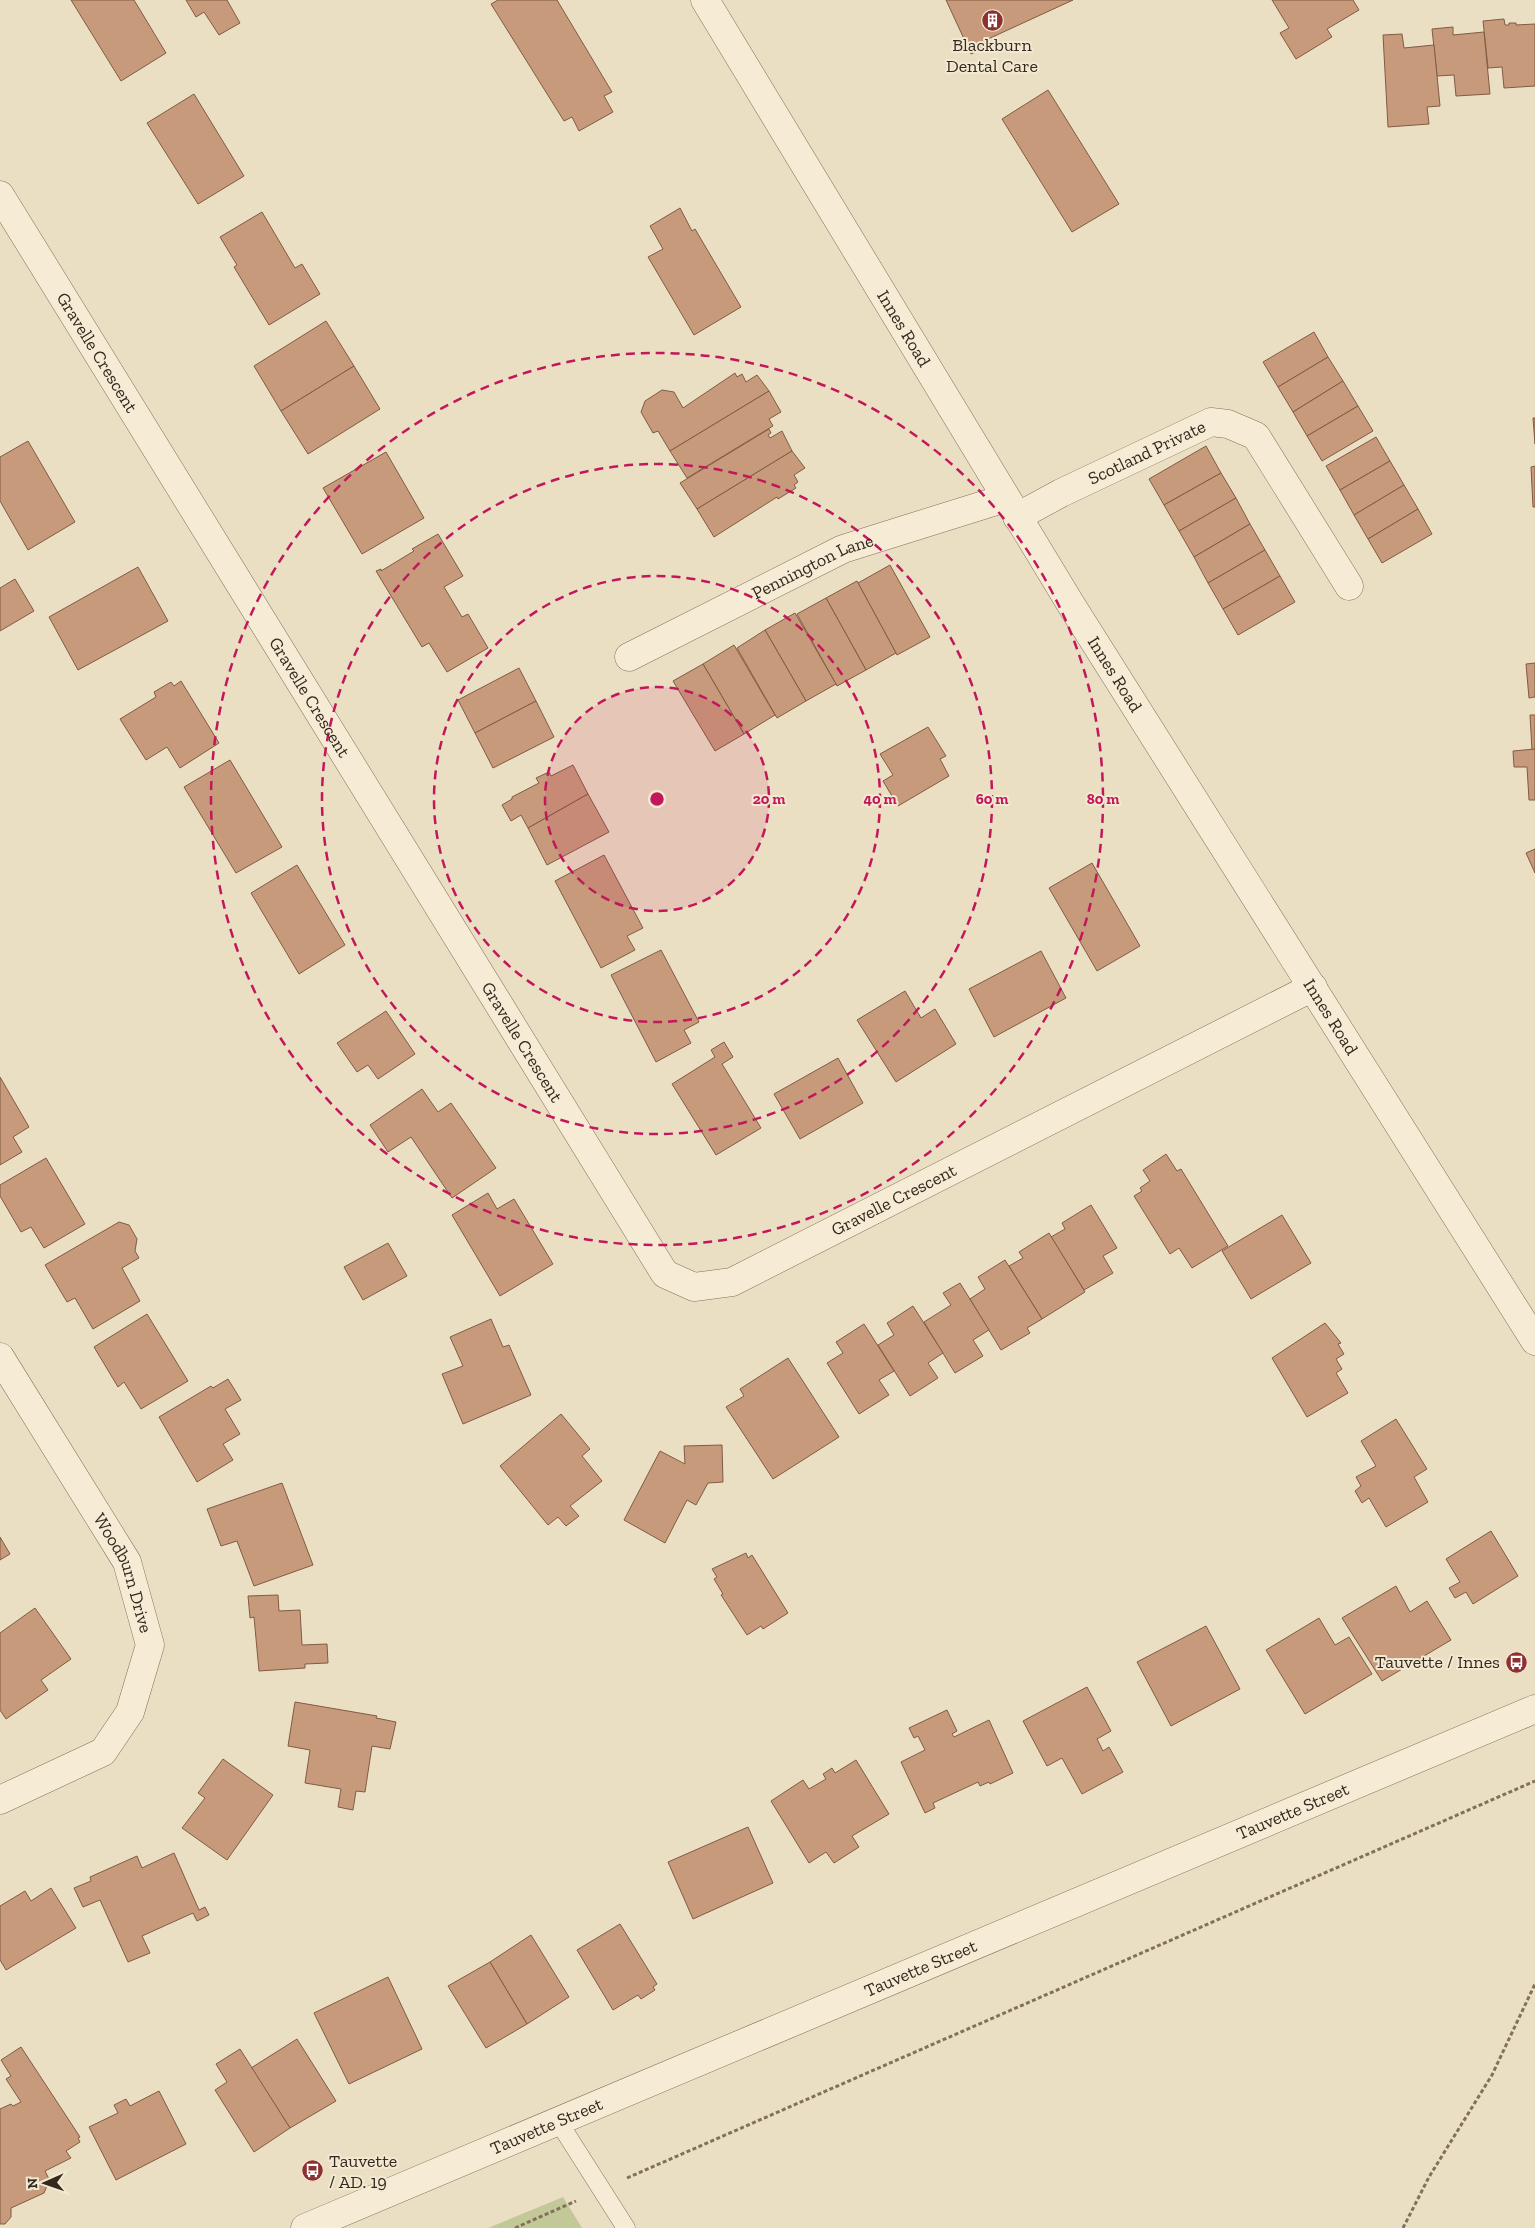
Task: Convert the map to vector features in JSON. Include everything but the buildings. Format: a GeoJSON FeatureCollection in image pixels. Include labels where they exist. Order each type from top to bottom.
{"type":"FeatureCollection","features":[{"type":"Feature","properties":{"kind":"street","name":"Innes Road"},"geometry":{"type":"LineString","coordinates":[[705,0],[1011,507],[1535,1342]]}},
{"type":"Feature","properties":{"kind":"street","name":"Gravelle Crescent"},"geometry":{"type":"LineString","coordinates":[[0,195],[665,1274],[694,1287],[732,1282],[1313,988]]}},
{"type":"Feature","properties":{"kind":"street","name":"Scotland Private"},"geometry":{"type":"LineString","coordinates":[[1011,507],[1060,493],[1211,422],[1228,424],[1256,436],[1348,586]]}},
{"type":"Feature","properties":{"kind":"street","name":"Pennington Lane"},"geometry":{"type":"LineString","coordinates":[[629,657],[844,549],[1011,507]]}},
{"type":"Feature","properties":{"kind":"street","name":"Woodburn Drive"},"geometry":{"type":"LineString","coordinates":[[0,1357],[127,1562],[150,1645],[130,1712],[103,1752],[0,1800]]}},
{"type":"Feature","properties":{"kind":"street","name":"Tauvette Street"},"geometry":{"type":"LineString","coordinates":[[305,2228],[1535,1709]]}},
{"type":"Feature","properties":{"kind":"lane"},"geometry":{"type":"LineString","coordinates":[[558,2121],[626,2228]]}},
{"type":"Feature","properties":{"kind":"path"},"geometry":{"type":"LineString","coordinates":[[515,2228],[1535,1781]]}},
{"type":"Feature","properties":{"kind":"path"},"geometry":{"type":"LineString","coordinates":[[1403,2228],[1429,2177],[1492,2075],[1535,1984]]}},
{"type":"Feature","properties":{"kind":"green space"},"geometry":{"type":"Polygon","coordinates":[[[563,2197],[582,2228],[488,2228],[563,2197]]]}},
{"type":"Feature","properties":{"kind":"place","name":"Blackburn Dental Care"},"geometry":{"type":"Point","coordinates":[992,20]}},
{"type":"Feature","properties":{"kind":"place","name":"Tauvette / Innes"},"geometry":{"type":"Point","coordinates":[1516,1662]}},
{"type":"Feature","properties":{"kind":"place","name":"Tauvette / AD. 19"},"geometry":{"type":"Point","coordinates":[313,2171]}}]}
